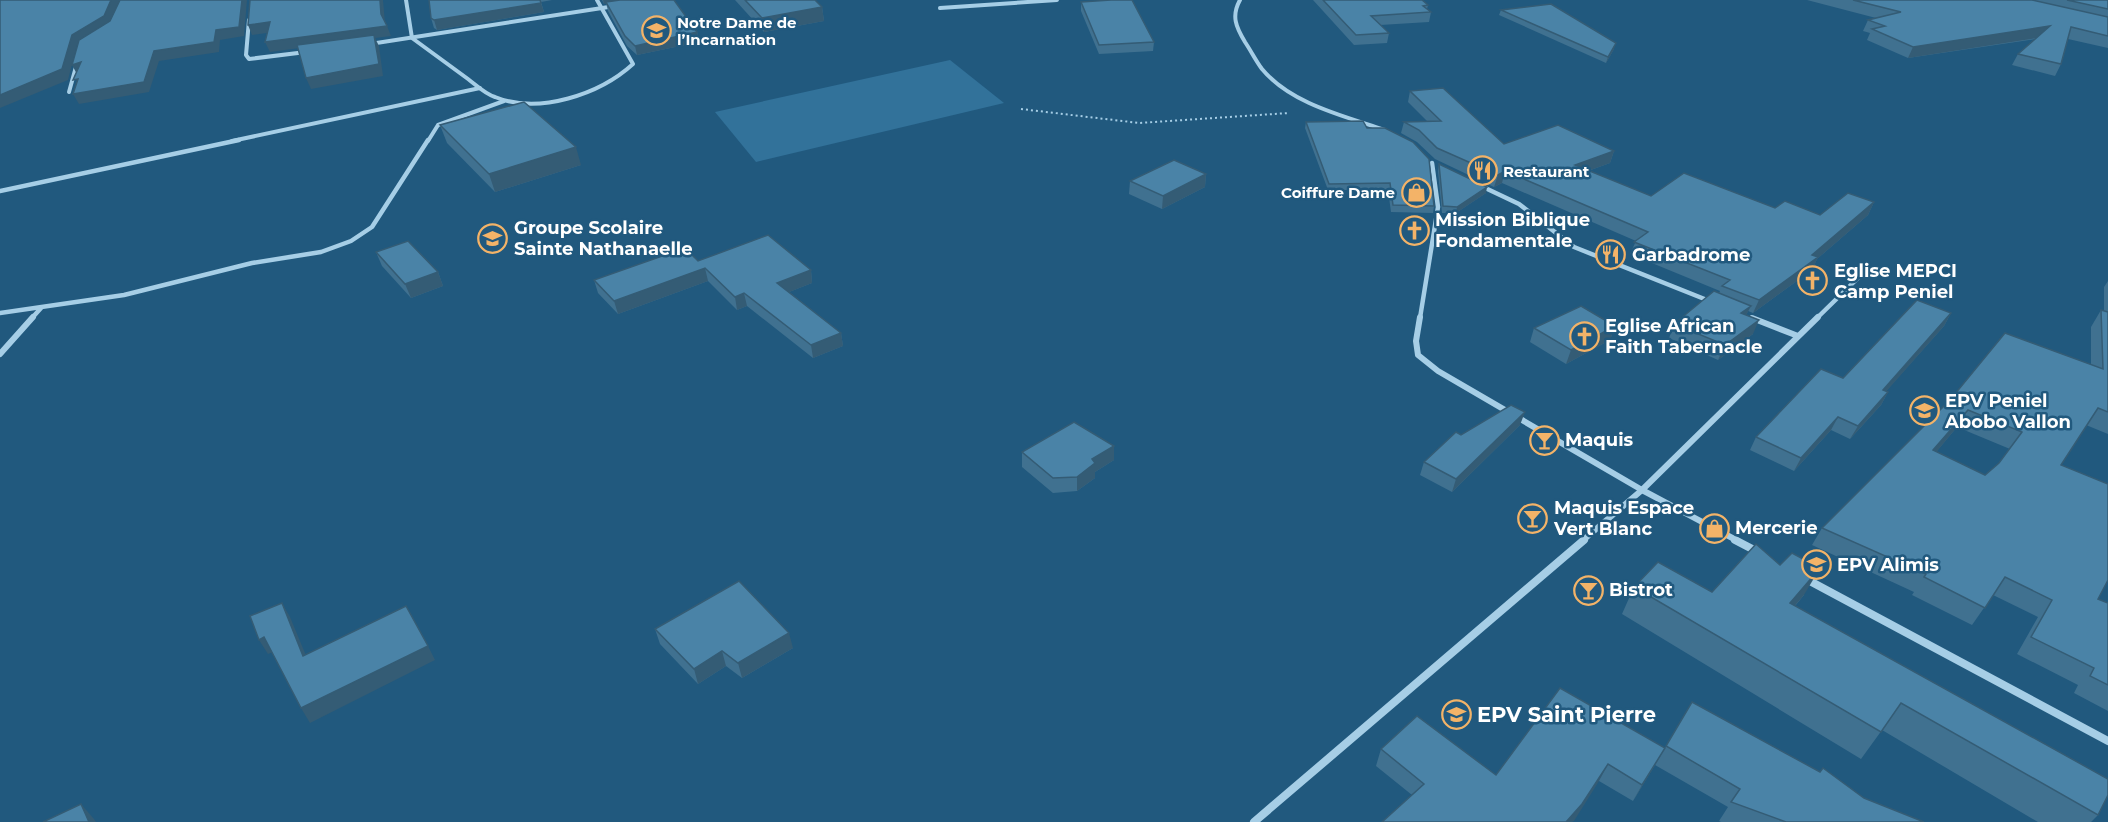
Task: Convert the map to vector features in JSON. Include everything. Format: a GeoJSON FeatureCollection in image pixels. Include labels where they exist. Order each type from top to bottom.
{"type":"FeatureCollection","features":[{"type":"Feature","properties":{"kind":"street"},"geometry":{"type":"LineString","coordinates":[[406,0],[412,38],[480,88],[504,101]]}},
{"type":"Feature","properties":{"kind":"street"},"geometry":{"type":"LineString","coordinates":[[0,313],[124,295],[252,263],[321,252],[351,242],[372,227],[438,125],[504,101],[549,100],[578,95],[622,77],[633,64],[597,0]]}},
{"type":"Feature","properties":{"kind":"street"},"geometry":{"type":"LineString","coordinates":[[940,8],[1057,0]]}},
{"type":"Feature","properties":{"kind":"street"},"geometry":{"type":"LineString","coordinates":[[1240,0],[1235,9],[1235,26],[1263,70],[1291,92],[1322,108],[1375,125],[1395,135]]}},
{"type":"Feature","properties":{"kind":"street"},"geometry":{"type":"LineString","coordinates":[[366,44],[622,5]]}},
{"type":"Feature","properties":{"kind":"street"},"geometry":{"type":"LineString","coordinates":[[250,11],[246,55],[249,59],[308,52]]}},
{"type":"Feature","properties":{"kind":"street"},"geometry":{"type":"LineString","coordinates":[[69,92],[78,58]]}},
{"type":"Feature","properties":{"kind":"street"},"geometry":{"type":"LineString","coordinates":[[0,191],[480,88]]}},
{"type":"Feature","properties":{"kind":"street"},"geometry":{"type":"LineString","coordinates":[[1426,157],[1443,168]]}},
{"type":"Feature","properties":{"kind":"street"},"geometry":{"type":"LineString","coordinates":[[1432,163],[1438,207],[1416,341],[1418,355],[1438,371],[1642,490],[1766,557]]}},
{"type":"Feature","properties":{"kind":"street"},"geometry":{"type":"LineString","coordinates":[[1475,184],[1519,204],[1574,247],[1724,307]]}},
{"type":"Feature","properties":{"kind":"street"},"geometry":{"type":"LineString","coordinates":[[1254,822],[1642,490],[1861,275]]}},
{"type":"Feature","properties":{"kind":"street"},"geometry":{"type":"LineString","coordinates":[[0,354],[42,308]]}},
{"type":"Feature","properties":{"kind":"street"},"geometry":{"type":"LineString","coordinates":[[1745,315],[1798,336]]}},
{"type":"Feature","properties":{"kind":"street"},"geometry":{"type":"LineString","coordinates":[[1797,574],[2108,741]]}},
{"type":"Feature","properties":{"kind":"path"},"geometry":{"type":"LineString","coordinates":[[1021,109],[1139,123],[1274,116],[1322,108]]}},
{"type":"Feature","properties":{"kind":"shaded area"},"geometry":{"type":"Polygon","coordinates":[[[950,60],[1004,103],[756,162],[715,112],[950,60]]]}},
{"type":"Feature","properties":{"kind":"building"},"geometry":{"type":"Polygon","coordinates":[[[0,0],[111,0],[104,16],[72,35],[62,69],[0,95],[0,0]]]}},
{"type":"Feature","properties":{"kind":"building"},"geometry":{"type":"Polygon","coordinates":[[[120,0],[242,0],[239,27],[216,30],[214,42],[154,51],[144,82],[73,94],[78,79],[73,80],[81,62],[72,65],[79,40],[110,21],[120,0]]]}},
{"type":"Feature","properties":{"kind":"building"},"geometry":{"type":"Polygon","coordinates":[[[250,0],[380,0],[381,14],[387,26],[265,42],[270,22],[248,25],[250,0]]]}},
{"type":"Feature","properties":{"kind":"building"},"geometry":{"type":"Polygon","coordinates":[[[429,0],[540,0],[541,3],[434,20],[431,18],[429,0]]]}},
{"type":"Feature","properties":{"kind":"building"},"geometry":{"type":"Polygon","coordinates":[[[674,0],[697,32],[635,46],[625,36],[606,2],[674,0]]]}},
{"type":"Feature","properties":{"kind":"building"},"geometry":{"type":"Polygon","coordinates":[[[745,0],[815,0],[822,7],[762,18],[745,0]]]}},
{"type":"Feature","properties":{"kind":"building"},"geometry":{"type":"Polygon","coordinates":[[[1132,0],[1154,42],[1099,45],[1081,2],[1132,0]]]}},
{"type":"Feature","properties":{"kind":"building"},"geometry":{"type":"Polygon","coordinates":[[[1323,0],[1422,0],[1428,5],[1423,6],[1431,12],[1371,16],[1389,33],[1356,35],[1323,0]]]}},
{"type":"Feature","properties":{"kind":"building"},"geometry":{"type":"Polygon","coordinates":[[[1853,0],[2032,0],[2108,17],[2108,36],[2071,27],[2061,64],[2018,54],[2050,26],[1913,47],[1872,29],[1885,26],[1868,20],[1901,12],[1853,0]]]}},
{"type":"Feature","properties":{"kind":"building"},"geometry":{"type":"Polygon","coordinates":[[[2067,0],[2108,0],[2108,9],[2067,0]]]}},
{"type":"Feature","properties":{"kind":"building"},"geometry":{"type":"Polygon","coordinates":[[[1551,4],[1616,43],[1608,57],[1501,10],[1551,4]]]}},
{"type":"Feature","properties":{"kind":"building"},"geometry":{"type":"Polygon","coordinates":[[[374,35],[379,64],[306,78],[297,45],[374,35]]]}},
{"type":"Feature","properties":{"kind":"building"},"geometry":{"type":"Polygon","coordinates":[[[1443,88],[1504,144],[1558,125],[1614,151],[1575,165],[1651,196],[1684,173],[1775,208],[1785,201],[1820,215],[1848,193],[1874,202],[1812,255],[1818,257],[1759,300],[1722,286],[1730,280],[1634,242],[1648,232],[1505,171],[1498,175],[1437,148],[1419,130],[1404,122],[1441,121],[1410,91],[1443,88]]]}},
{"type":"Feature","properties":{"kind":"building"},"geometry":{"type":"Polygon","coordinates":[[[524,102],[576,147],[489,174],[440,125],[524,102]]]}},
{"type":"Feature","properties":{"kind":"building"},"geometry":{"type":"Polygon","coordinates":[[[1363,121],[1367,128],[1385,128],[1413,142],[1429,159],[1434,206],[1393,205],[1390,183],[1329,184],[1306,122],[1363,121]]]}},
{"type":"Feature","properties":{"kind":"building"},"geometry":{"type":"Polygon","coordinates":[[[1174,160],[1206,174],[1163,196],[1130,181],[1174,160]]]}},
{"type":"Feature","properties":{"kind":"building"},"geometry":{"type":"Polygon","coordinates":[[[1439,164],[1487,187],[1457,207],[1443,206],[1439,164]]]}},
{"type":"Feature","properties":{"kind":"building"},"geometry":{"type":"Polygon","coordinates":[[[768,235],[811,270],[777,283],[841,333],[811,345],[744,293],[735,297],[705,268],[614,301],[594,280],[685,248],[698,261],[768,235]]]}},
{"type":"Feature","properties":{"kind":"building"},"geometry":{"type":"Polygon","coordinates":[[[408,241],[438,272],[405,284],[376,252],[408,241]]]}},
{"type":"Feature","properties":{"kind":"building"},"geometry":{"type":"Polygon","coordinates":[[[1714,291],[1751,306],[1741,313],[1759,320],[1725,345],[1674,324],[1714,291]]]}},
{"type":"Feature","properties":{"kind":"building"},"geometry":{"type":"Polygon","coordinates":[[[1917,300],[1951,313],[1883,390],[1888,392],[1858,426],[1838,417],[1801,458],[1756,437],[1821,369],[1843,378],[1917,300]]]}},
{"type":"Feature","properties":{"kind":"building"},"geometry":{"type":"Polygon","coordinates":[[[1581,306],[1615,326],[1571,350],[1534,328],[1581,306]]]}},
{"type":"Feature","properties":{"kind":"building"},"geometry":{"type":"Polygon","coordinates":[[[2101,310],[2108,312],[2108,412],[2098,408],[2061,465],[2108,484],[2108,580],[2098,599],[2108,603],[2108,685],[2090,676],[2094,668],[2031,637],[2052,600],[2005,577],[1985,608],[1924,577],[1926,574],[1822,528],[1950,400],[2005,333],[2103,369],[2101,310]],[[1968,410],[1933,450],[1985,475],[1999,463],[2022,432],[1968,410]]]}},
{"type":"Feature","properties":{"kind":"building"},"geometry":{"type":"Polygon","coordinates":[[[1511,405],[1525,412],[1456,479],[1424,462],[1456,432],[1461,435],[1511,405]]]}},
{"type":"Feature","properties":{"kind":"building"},"geometry":{"type":"Polygon","coordinates":[[[1074,422],[1114,446],[1092,459],[1095,463],[1077,477],[1053,478],[1022,452],[1074,422]]]}},
{"type":"Feature","properties":{"kind":"building"},"geometry":{"type":"Polygon","coordinates":[[[1756,544],[1780,565],[1792,553],[1820,568],[1790,603],[2108,779],[2108,795],[2098,815],[1901,703],[1881,732],[1634,587],[1658,562],[1712,592],[1756,544]]]}},
{"type":"Feature","properties":{"kind":"building"},"geometry":{"type":"Polygon","coordinates":[[[739,581],[789,633],[738,663],[722,651],[694,669],[655,629],[739,581]]]}},
{"type":"Feature","properties":{"kind":"building"},"geometry":{"type":"Polygon","coordinates":[[[282,603],[303,656],[406,606],[428,646],[301,708],[264,637],[259,640],[250,616],[282,603]]]}},
{"type":"Feature","properties":{"kind":"building"},"geometry":{"type":"Polygon","coordinates":[[[1560,688],[1665,748],[1642,785],[1608,764],[1582,804],[1566,822],[1382,822],[1424,784],[1381,749],[1417,716],[1496,775],[1560,688]]]}},
{"type":"Feature","properties":{"kind":"building"},"geometry":{"type":"Polygon","coordinates":[[[1692,702],[1820,772],[1823,768],[1864,798],[1924,822],[1786,822],[1731,802],[1740,789],[1666,746],[1692,702]]]}},
{"type":"Feature","properties":{"kind":"building"},"geometry":{"type":"Polygon","coordinates":[[[81,804],[89,822],[43,822],[81,804]]]}},
{"type":"Feature","properties":{"kind":"place","name":"Notre Dame de l’Incarnation"},"geometry":{"type":"Point","coordinates":[656,31]}},
{"type":"Feature","properties":{"kind":"place","name":"Restaurant"},"geometry":{"type":"Point","coordinates":[1482,171]}},
{"type":"Feature","properties":{"kind":"place","name":"Coiffure Dame"},"geometry":{"type":"Point","coordinates":[1416,192]}},
{"type":"Feature","properties":{"kind":"place","name":"Mission Biblique Fondamentale"},"geometry":{"type":"Point","coordinates":[1414,230]}},
{"type":"Feature","properties":{"kind":"place","name":"Groupe Scolaire Sainte Nathanaelle"},"geometry":{"type":"Point","coordinates":[493,238]}},
{"type":"Feature","properties":{"kind":"place","name":"Garbadrome"},"geometry":{"type":"Point","coordinates":[1611,255]}},
{"type":"Feature","properties":{"kind":"place","name":"Eglise MEPCI Camp Peniel"},"geometry":{"type":"Point","coordinates":[1813,281]}},
{"type":"Feature","properties":{"kind":"place","name":"Eglise African Faith Tabernacle"},"geometry":{"type":"Point","coordinates":[1584,336]}},
{"type":"Feature","properties":{"kind":"place","name":"EPV Peniel Abobo Vallon"},"geometry":{"type":"Point","coordinates":[1924,411]}},
{"type":"Feature","properties":{"kind":"place","name":"Maquis"},"geometry":{"type":"Point","coordinates":[1544,440]}},
{"type":"Feature","properties":{"kind":"place","name":"Maquis Espace Vert Blanc"},"geometry":{"type":"Point","coordinates":[1533,518]}},
{"type":"Feature","properties":{"kind":"place","name":"Mercerie"},"geometry":{"type":"Point","coordinates":[1714,528]}},
{"type":"Feature","properties":{"kind":"place","name":"EPV Alimis"},"geometry":{"type":"Point","coordinates":[1816,565]}},
{"type":"Feature","properties":{"kind":"place","name":"Bistrot"},"geometry":{"type":"Point","coordinates":[1588,590]}},
{"type":"Feature","properties":{"kind":"place","name":"EPV Saint Pierre"},"geometry":{"type":"Point","coordinates":[1456,714]}}]}
